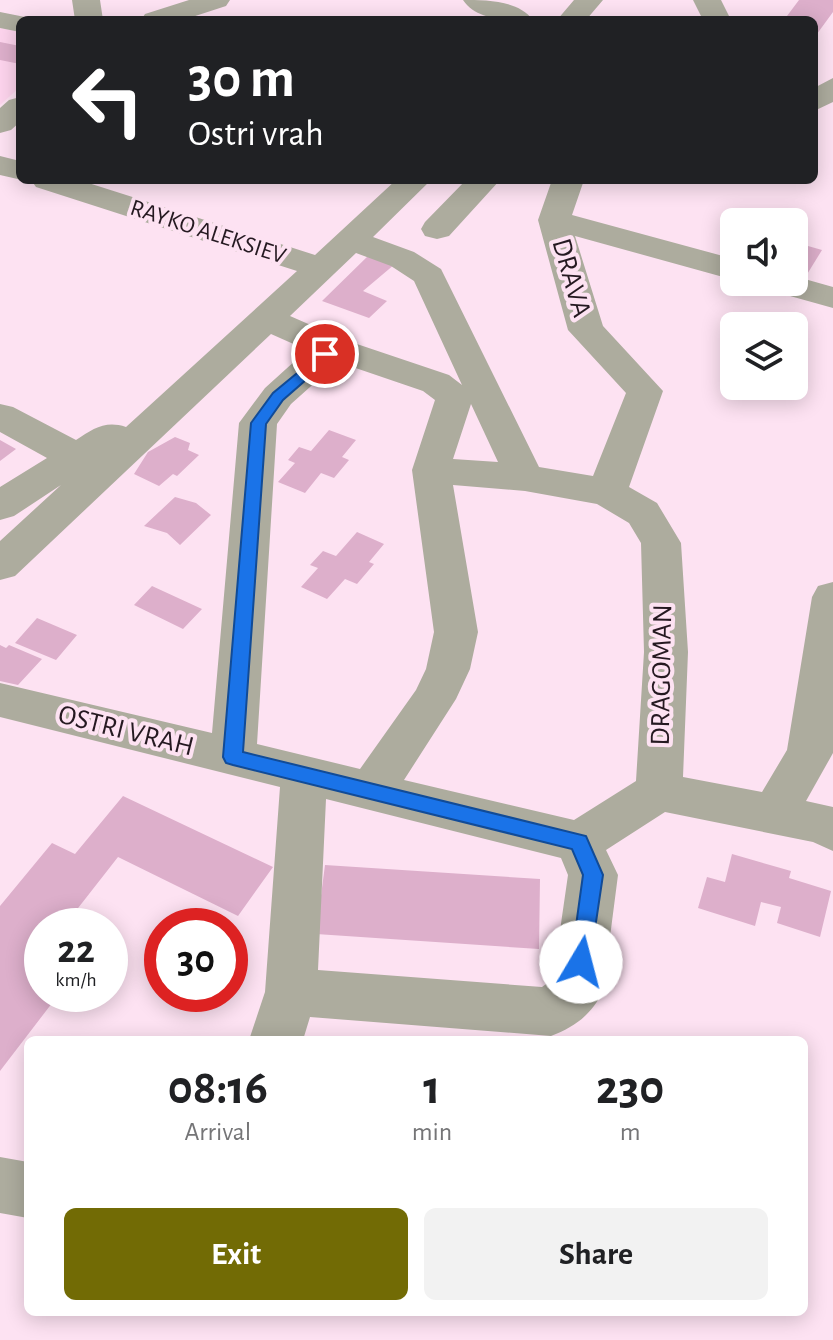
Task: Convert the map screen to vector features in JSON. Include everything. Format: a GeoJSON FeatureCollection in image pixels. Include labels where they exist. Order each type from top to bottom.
{"type":"FeatureCollection","features":[{"type":"Feature","properties":{"kind":"street"},"geometry":{"type":"LineString","coordinates":[[167,16],[216,0]]}},
{"type":"Feature","properties":{"kind":"street"},"geometry":{"type":"LineString","coordinates":[[477,0],[511,16]]}},
{"type":"Feature","properties":{"kind":"street"},"geometry":{"type":"LineString","coordinates":[[575,16],[589,0]]}},
{"type":"Feature","properties":{"kind":"street"},"geometry":{"type":"LineString","coordinates":[[0,124],[16,110]]}},
{"type":"Feature","properties":{"kind":"street","name":"RAYKO ALEKSIEV"},"geometry":{"type":"LineString","coordinates":[[60,184],[322,268]]}},
{"type":"Feature","properties":{"kind":"street"},"geometry":{"type":"LineString","coordinates":[[0,565],[411,184]]}},
{"type":"Feature","properties":{"kind":"street"},"geometry":{"type":"LineString","coordinates":[[437,229],[480,184]]}},
{"type":"Feature","properties":{"kind":"street","name":"DRAVA"},"geometry":{"type":"LineString","coordinates":[[567,184],[554,220],[586,330],[645,391],[607,492]]}},
{"type":"Feature","properties":{"kind":"street"},"geometry":{"type":"LineString","coordinates":[[554,220],[720,266]]}},
{"type":"Feature","properties":{"kind":"street"},"geometry":{"type":"LineString","coordinates":[[352,241],[402,258],[429,276],[525,478]]}},
{"type":"Feature","properties":{"kind":"street"},"geometry":{"type":"LineString","coordinates":[[808,291],[833,298]]}},
{"type":"Feature","properties":{"kind":"street"},"geometry":{"type":"LineString","coordinates":[[266,318],[332,348],[436,383],[447,390],[454,400],[431,470],[456,632],[448,669],[434,699],[371,791]]}},
{"type":"Feature","properties":{"kind":"street"},"geometry":{"type":"LineString","coordinates":[[233,757],[258,423],[278,396],[325,354]]}},
{"type":"Feature","properties":{"kind":"street"},"geometry":{"type":"LineString","coordinates":[[0,506],[192,385]]}},
{"type":"Feature","properties":{"kind":"street"},"geometry":{"type":"LineString","coordinates":[[0,416],[76,457]]}},
{"type":"Feature","properties":{"kind":"street"},"geometry":{"type":"LineString","coordinates":[[431,470],[525,478],[607,492]]}},
{"type":"Feature","properties":{"kind":"street","name":"DRAGOMAN"},"geometry":{"type":"LineString","coordinates":[[607,492],[643,513],[661,543],[666,652],[659,791]]}},
{"type":"Feature","properties":{"kind":"street"},"geometry":{"type":"LineString","coordinates":[[774,814],[810,753],[833,597]]}},
{"type":"Feature","properties":{"kind":"street","name":"OSTRI VRAH"},"geometry":{"type":"LineString","coordinates":[[0,700],[579,842]]}},
{"type":"Feature","properties":{"kind":"street"},"geometry":{"type":"LineString","coordinates":[[277,1036],[291,992],[304,775]]}},
{"type":"Feature","properties":{"kind":"street"},"geometry":{"type":"LineString","coordinates":[[291,992],[551,1012],[577,991],[593,875],[579,842],[659,791],[826,825],[833,831]]}},
{"type":"Feature","properties":{"kind":"street"},"geometry":{"type":"LineString","coordinates":[[0,1185],[24,1189]]}},
{"type":"Feature","properties":{"kind":"shaded area"},"geometry":{"type":"Polygon","coordinates":[[[0,28],[16,31],[16,91],[0,105],[0,28]]]}},
{"type":"Feature","properties":{"kind":"building"},"geometry":{"type":"Polygon","coordinates":[[[799,0],[833,0],[833,12],[818,33],[818,16],[787,16],[799,0]]]}},
{"type":"Feature","properties":{"kind":"building"},"geometry":{"type":"Polygon","coordinates":[[[0,42],[16,45],[16,63],[0,60],[0,42]]]}},
{"type":"Feature","properties":{"kind":"building"},"geometry":{"type":"Polygon","coordinates":[[[808,246],[822,250],[808,273],[808,246]]]}},
{"type":"Feature","properties":{"kind":"building"},"geometry":{"type":"Polygon","coordinates":[[[369,255],[395,264],[363,291],[387,301],[369,318],[322,301],[369,255]]]}},
{"type":"Feature","properties":{"kind":"building"},"geometry":{"type":"Polygon","coordinates":[[[329,430],[356,440],[342,457],[349,460],[334,478],[321,473],[305,493],[278,482],[295,463],[288,460],[299,447],[311,451],[329,430]]]}},
{"type":"Feature","properties":{"kind":"building"},"geometry":{"type":"Polygon","coordinates":[[[175,437],[190,443],[188,450],[199,455],[177,476],[173,474],[159,486],[134,474],[148,452],[175,437]]]}},
{"type":"Feature","properties":{"kind":"building"},"geometry":{"type":"Polygon","coordinates":[[[0,440],[16,449],[0,461],[0,440]]]}},
{"type":"Feature","properties":{"kind":"building"},"geometry":{"type":"Polygon","coordinates":[[[175,497],[196,503],[211,515],[180,545],[167,533],[144,526],[175,497]]]}},
{"type":"Feature","properties":{"kind":"building"},"geometry":{"type":"Polygon","coordinates":[[[357,532],[384,544],[369,562],[374,564],[357,584],[345,579],[327,599],[301,587],[318,568],[310,565],[323,551],[336,556],[357,532]]]}},
{"type":"Feature","properties":{"kind":"building"},"geometry":{"type":"Polygon","coordinates":[[[152,586],[202,609],[183,629],[134,605],[152,586]]]}},
{"type":"Feature","properties":{"kind":"building"},"geometry":{"type":"Polygon","coordinates":[[[37,618],[77,635],[56,660],[15,643],[37,618]]]}},
{"type":"Feature","properties":{"kind":"building"},"geometry":{"type":"Polygon","coordinates":[[[0,645],[6,648],[9,645],[42,659],[18,685],[0,681],[0,645]]]}},
{"type":"Feature","properties":{"kind":"building"},"geometry":{"type":"Polygon","coordinates":[[[123,796],[273,867],[244,908],[222,908],[118,857],[78,908],[24,908],[24,1012],[45,1012],[0,1071],[0,906],[52,843],[75,854],[123,796]]]}},
{"type":"Feature","properties":{"kind":"building"},"geometry":{"type":"Polygon","coordinates":[[[732,854],[791,871],[789,878],[831,891],[820,937],[777,923],[781,907],[761,902],[755,926],[698,908],[707,877],[725,882],[732,854]]]}},
{"type":"Feature","properties":{"kind":"building"},"geometry":{"type":"Polygon","coordinates":[[[325,865],[540,879],[539,949],[316,934],[325,865]]]}},
{"type":"Feature","properties":{"kind":"route"},"geometry":{"type":"LineString","coordinates":[[325,354],[278,396],[258,423],[233,757],[579,842],[593,875],[581,962]]}}]}
